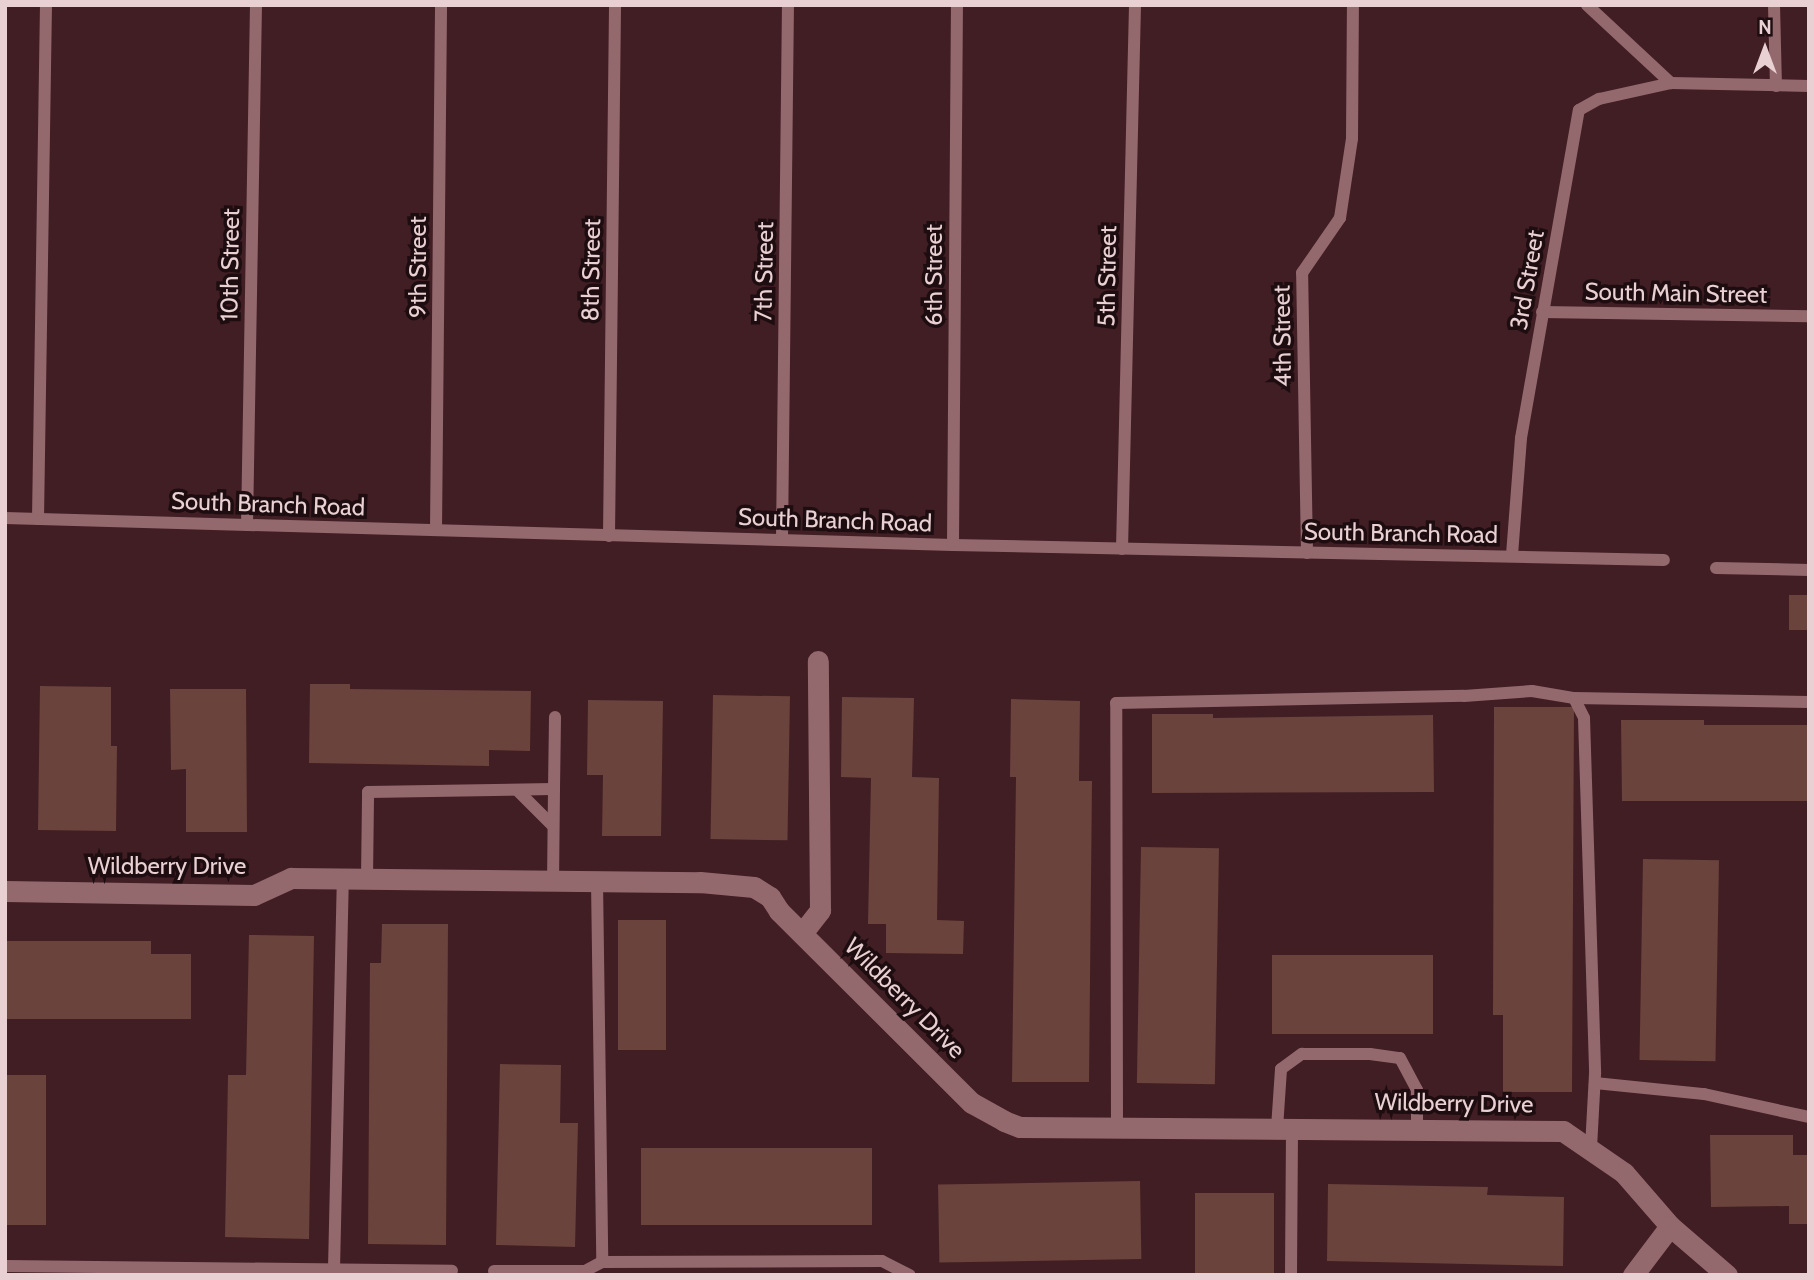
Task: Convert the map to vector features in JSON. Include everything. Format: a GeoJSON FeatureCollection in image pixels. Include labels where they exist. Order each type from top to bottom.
{"type":"FeatureCollection","features":[{"type":"Feature","properties":{"kind":"street"},"geometry":{"type":"LineString","coordinates":[[803,932],[820,910],[818,662]]}},
{"type":"Feature","properties":{"kind":"street","name":"Wildberry Drive"},"geometry":{"type":"LineString","coordinates":[[5,891],[254,895],[291,878],[597,880],[733,883],[754,887],[770,897],[779,911],[972,1103],[1020,1127],[1563,1131],[1624,1173],[1670,1226],[1727,1275]]}},
{"type":"Feature","properties":{"kind":"street"},"geometry":{"type":"LineString","coordinates":[[1633,1275],[1670,1226]]}},
{"type":"Feature","properties":{"kind":"lane"},"geometry":{"type":"LineString","coordinates":[[38,519],[46,5]]}},
{"type":"Feature","properties":{"kind":"lane","name":"10th Street"},"geometry":{"type":"LineString","coordinates":[[247,525],[256,5]]}},
{"type":"Feature","properties":{"kind":"lane","name":"9th Street"},"geometry":{"type":"LineString","coordinates":[[436,530],[441,5]]}},
{"type":"Feature","properties":{"kind":"lane","name":"8th Street"},"geometry":{"type":"LineString","coordinates":[[609,536],[615,5]]}},
{"type":"Feature","properties":{"kind":"lane","name":"7th Street"},"geometry":{"type":"LineString","coordinates":[[782,539],[788,5]]}},
{"type":"Feature","properties":{"kind":"lane","name":"6th Street"},"geometry":{"type":"LineString","coordinates":[[953,545],[957,5]]}},
{"type":"Feature","properties":{"kind":"lane","name":"5th Street"},"geometry":{"type":"LineString","coordinates":[[1122,549],[1135,5]]}},
{"type":"Feature","properties":{"kind":"lane","name":"4th Street"},"geometry":{"type":"LineString","coordinates":[[1307,553],[1302,273],[1340,218],[1352,139],[1353,5]]}},
{"type":"Feature","properties":{"kind":"lane"},"geometry":{"type":"LineString","coordinates":[[1587,5],[1671,83],[1809,86]]}},
{"type":"Feature","properties":{"kind":"lane"},"geometry":{"type":"LineString","coordinates":[[1774,5],[1776,86]]}},
{"type":"Feature","properties":{"kind":"lane","name":"3rd Street"},"geometry":{"type":"LineString","coordinates":[[1512,555],[1521,438],[1579,110],[1599,99],[1671,83]]}},
{"type":"Feature","properties":{"kind":"lane","name":"South Main Street"},"geometry":{"type":"LineString","coordinates":[[1542,312],[1809,316]]}},
{"type":"Feature","properties":{"kind":"lane","name":"South Branch Road"},"geometry":{"type":"LineString","coordinates":[[5,518],[953,545],[1664,559]]}},
{"type":"Feature","properties":{"kind":"lane"},"geometry":{"type":"LineString","coordinates":[[1716,568],[1809,570]]}},
{"type":"Feature","properties":{"kind":"lane"},"geometry":{"type":"LineString","coordinates":[[1117,1126],[1116,703],[1464,696],[1532,691],[1574,698],[1809,702]]}},
{"type":"Feature","properties":{"kind":"lane"},"geometry":{"type":"LineString","coordinates":[[1574,698],[1584,718],[1595,1083],[1591,1148]]}},
{"type":"Feature","properties":{"kind":"lane"},"geometry":{"type":"LineString","coordinates":[[553,880],[555,717]]}},
{"type":"Feature","properties":{"kind":"lane"},"geometry":{"type":"LineString","coordinates":[[367,879],[368,792],[554,789]]}},
{"type":"Feature","properties":{"kind":"lane"},"geometry":{"type":"LineString","coordinates":[[517,790],[554,826]]}},
{"type":"Feature","properties":{"kind":"lane"},"geometry":{"type":"LineString","coordinates":[[334,1269],[344,878]]}},
{"type":"Feature","properties":{"kind":"lane"},"geometry":{"type":"LineString","coordinates":[[597,880],[601,1262]]}},
{"type":"Feature","properties":{"kind":"lane"},"geometry":{"type":"LineString","coordinates":[[1291,1275],[1281,1069],[1302,1054],[1370,1054],[1400,1058],[1418,1090],[1417,1129]]}},
{"type":"Feature","properties":{"kind":"lane"},"geometry":{"type":"LineString","coordinates":[[1595,1083],[1704,1094],[1809,1117]]}},
{"type":"Feature","properties":{"kind":"lane"},"geometry":{"type":"LineString","coordinates":[[494,1271],[585,1271],[601,1262],[882,1261],[910,1275]]}},
{"type":"Feature","properties":{"kind":"lane"},"geometry":{"type":"LineString","coordinates":[[5,1266],[452,1271]]}},
{"type":"Feature","properties":{"kind":"building"},"geometry":{"type":"Polygon","coordinates":[[[1789,595],[1809,595],[1809,630],[1789,630],[1789,595]]]}},
{"type":"Feature","properties":{"kind":"building"},"geometry":{"type":"Polygon","coordinates":[[[310,684],[350,684],[350,689],[531,691],[530,751],[489,750],[489,766],[309,763],[310,684]]]}},
{"type":"Feature","properties":{"kind":"building"},"geometry":{"type":"Polygon","coordinates":[[[40,686],[111,687],[111,746],[117,746],[116,831],[38,830],[40,686]]]}},
{"type":"Feature","properties":{"kind":"building"},"geometry":{"type":"Polygon","coordinates":[[[170,689],[246,689],[247,832],[186,832],[186,769],[171,770],[170,689]]]}},
{"type":"Feature","properties":{"kind":"building"},"geometry":{"type":"Polygon","coordinates":[[[713,695],[790,696],[787,840],[710,839],[713,695]]]}},
{"type":"Feature","properties":{"kind":"building"},"geometry":{"type":"Polygon","coordinates":[[[842,697],[914,698],[912,777],[939,778],[937,920],[964,921],[963,954],[886,953],[886,924],[868,924],[871,778],[841,777],[842,697]]]}},
{"type":"Feature","properties":{"kind":"building"},"geometry":{"type":"Polygon","coordinates":[[[1011,699],[1080,701],[1079,781],[1092,781],[1089,1082],[1012,1082],[1016,777],[1010,777],[1011,699]]]}},
{"type":"Feature","properties":{"kind":"building"},"geometry":{"type":"Polygon","coordinates":[[[588,700],[663,701],[661,836],[602,836],[603,775],[587,775],[588,700]]]}},
{"type":"Feature","properties":{"kind":"building"},"geometry":{"type":"Polygon","coordinates":[[[1494,707],[1574,707],[1572,1092],[1503,1092],[1503,1015],[1493,1015],[1494,707]]]}},
{"type":"Feature","properties":{"kind":"building"},"geometry":{"type":"Polygon","coordinates":[[[1152,714],[1213,714],[1213,718],[1433,715],[1434,792],[1152,793],[1152,714]]]}},
{"type":"Feature","properties":{"kind":"building"},"geometry":{"type":"Polygon","coordinates":[[[1621,720],[1704,720],[1704,725],[1809,725],[1809,801],[1622,801],[1621,720]]]}},
{"type":"Feature","properties":{"kind":"building"},"geometry":{"type":"Polygon","coordinates":[[[1141,847],[1219,848],[1215,1084],[1137,1083],[1141,847]]]}},
{"type":"Feature","properties":{"kind":"building"},"geometry":{"type":"Polygon","coordinates":[[[1643,859],[1719,860],[1715,1061],[1639,1060],[1643,859]]]}},
{"type":"Feature","properties":{"kind":"building"},"geometry":{"type":"Polygon","coordinates":[[[618,920],[666,920],[666,1050],[618,1050],[618,920]]]}},
{"type":"Feature","properties":{"kind":"building"},"geometry":{"type":"Polygon","coordinates":[[[382,924],[448,924],[446,1245],[368,1244],[370,963],[381,963],[382,924]]]}},
{"type":"Feature","properties":{"kind":"building"},"geometry":{"type":"Polygon","coordinates":[[[249,935],[314,936],[309,1239],[225,1237],[228,1075],[246,1075],[249,935]]]}},
{"type":"Feature","properties":{"kind":"building"},"geometry":{"type":"Polygon","coordinates":[[[5,941],[151,941],[151,954],[191,954],[191,1019],[5,1019],[5,941]]]}},
{"type":"Feature","properties":{"kind":"building"},"geometry":{"type":"Polygon","coordinates":[[[1272,955],[1433,955],[1433,1034],[1272,1034],[1272,955]]]}},
{"type":"Feature","properties":{"kind":"building"},"geometry":{"type":"Polygon","coordinates":[[[500,1064],[561,1065],[560,1123],[578,1123],[575,1247],[496,1245],[500,1064]]]}},
{"type":"Feature","properties":{"kind":"building"},"geometry":{"type":"Polygon","coordinates":[[[5,1075],[46,1075],[46,1225],[5,1225],[5,1075]]]}},
{"type":"Feature","properties":{"kind":"building"},"geometry":{"type":"Polygon","coordinates":[[[1710,1135],[1793,1135],[1793,1155],[1809,1155],[1809,1224],[1789,1224],[1789,1206],[1711,1207],[1710,1135]]]}},
{"type":"Feature","properties":{"kind":"building"},"geometry":{"type":"Polygon","coordinates":[[[641,1148],[872,1148],[872,1225],[641,1225],[641,1148]]]}},
{"type":"Feature","properties":{"kind":"building"},"geometry":{"type":"Polygon","coordinates":[[[1140,1181],[1141,1259],[939,1263],[938,1185],[1140,1181]]]}},
{"type":"Feature","properties":{"kind":"building"},"geometry":{"type":"Polygon","coordinates":[[[1328,1184],[1488,1187],[1487,1195],[1564,1197],[1563,1266],[1327,1261],[1328,1184]]]}},
{"type":"Feature","properties":{"kind":"building"},"geometry":{"type":"Polygon","coordinates":[[[1195,1193],[1274,1193],[1274,1275],[1195,1275],[1195,1193]]]}}]}
